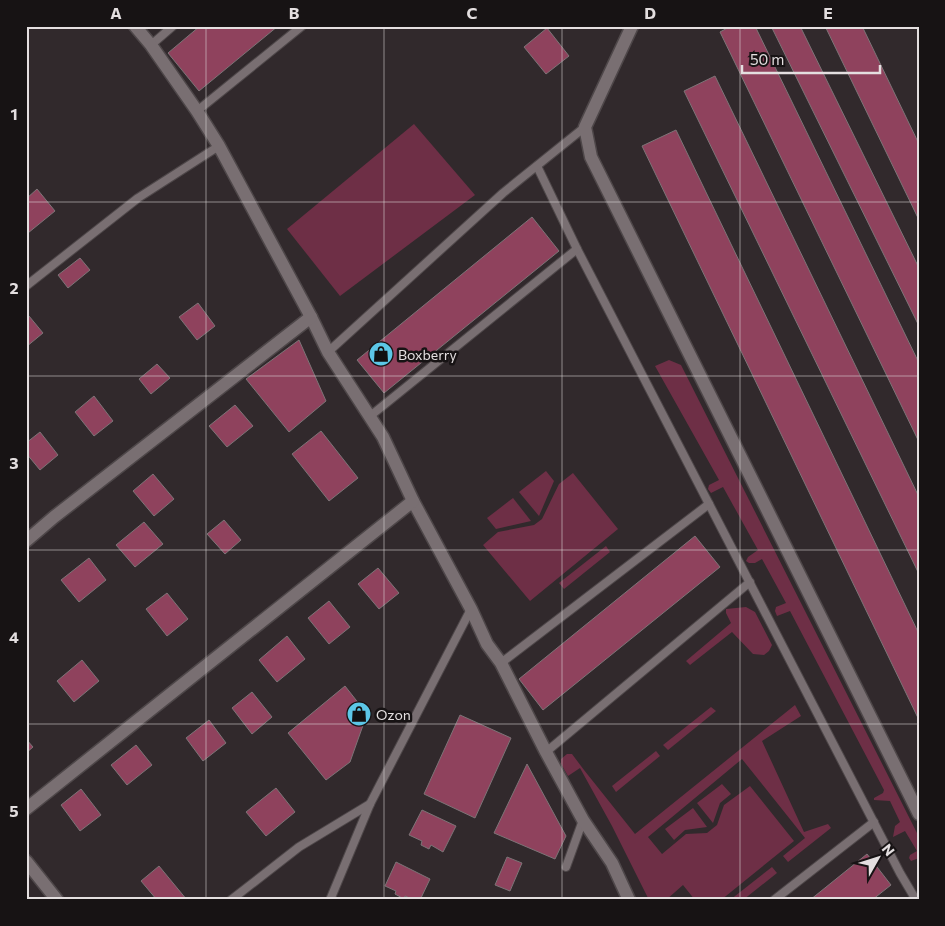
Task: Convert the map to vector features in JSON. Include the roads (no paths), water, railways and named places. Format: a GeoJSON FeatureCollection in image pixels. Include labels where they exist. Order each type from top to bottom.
{"type":"FeatureCollection","features":[{"type":"Feature","properties":{"kind":"street"},"geometry":{"type":"LineString","coordinates":[[135,26],[197,111],[219,146],[328,352],[383,437],[413,501],[472,610],[487,644],[500,663],[583,820],[612,863],[629,900]]}},
{"type":"Feature","properties":{"kind":"street"},"geometry":{"type":"LineString","coordinates":[[632,26],[585,127],[591,157],[919,814]]}},
{"type":"Feature","properties":{"kind":"street"},"geometry":{"type":"LineString","coordinates":[[26,541],[311,317]]}},
{"type":"Feature","properties":{"kind":"street"},"geometry":{"type":"LineString","coordinates":[[26,809],[413,501]]}},
{"type":"Feature","properties":{"kind":"street"},"geometry":{"type":"LineString","coordinates":[[26,861],[56,900]]}},
{"type":"Feature","properties":{"kind":"lane"},"geometry":{"type":"LineString","coordinates":[[150,45],[173,26]]}},
{"type":"Feature","properties":{"kind":"lane"},"geometry":{"type":"LineString","coordinates":[[197,111],[302,26]]}},
{"type":"Feature","properties":{"kind":"lane"},"geometry":{"type":"LineString","coordinates":[[328,352],[503,193],[585,127]]}},
{"type":"Feature","properties":{"kind":"lane"},"geometry":{"type":"LineString","coordinates":[[26,286],[138,198],[219,146]]}},
{"type":"Feature","properties":{"kind":"lane"},"geometry":{"type":"LineString","coordinates":[[537,166],[577,249],[900,873],[916,900]]}},
{"type":"Feature","properties":{"kind":"lane"},"geometry":{"type":"LineString","coordinates":[[369,417],[577,249]]}},
{"type":"Feature","properties":{"kind":"lane"},"geometry":{"type":"LineString","coordinates":[[500,663],[709,504]]}},
{"type":"Feature","properties":{"kind":"lane"},"geometry":{"type":"LineString","coordinates":[[546,752],[750,582]]}},
{"type":"Feature","properties":{"kind":"lane"},"geometry":{"type":"LineString","coordinates":[[330,900],[370,804],[472,610]]}},
{"type":"Feature","properties":{"kind":"lane"},"geometry":{"type":"LineString","coordinates":[[231,900],[298,847],[370,804]]}},
{"type":"Feature","properties":{"kind":"lane"},"geometry":{"type":"LineString","coordinates":[[566,867],[583,820]]}},
{"type":"Feature","properties":{"kind":"lane"},"geometry":{"type":"LineString","coordinates":[[774,900],[874,822]]}},
{"type":"Feature","properties":{"kind":"place","name":"Boxberry"},"geometry":{"type":"Point","coordinates":[381,354]}},
{"type":"Feature","properties":{"kind":"place","name":"Ozon"},"geometry":{"type":"Point","coordinates":[359,714]}}]}
